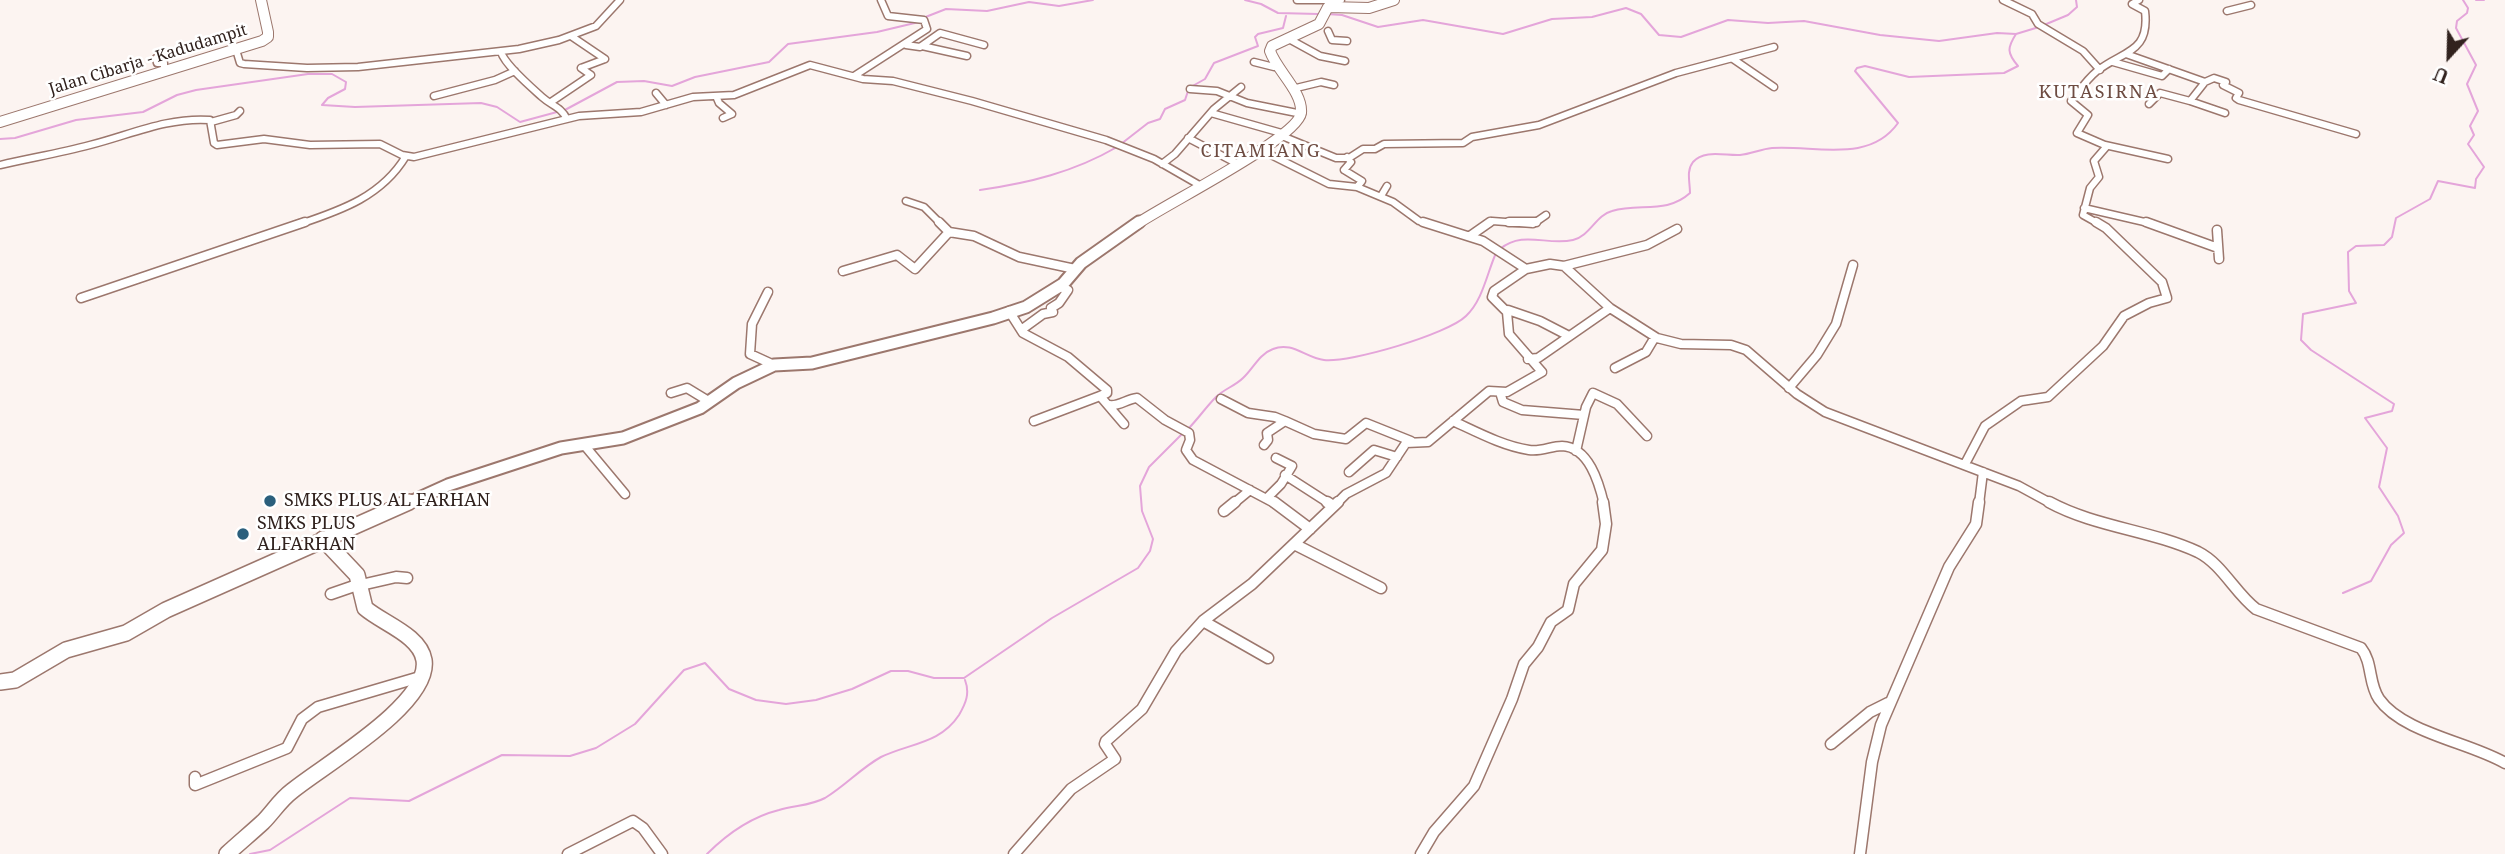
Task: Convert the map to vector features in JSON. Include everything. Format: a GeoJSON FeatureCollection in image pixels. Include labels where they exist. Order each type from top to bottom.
{"type":"FeatureCollection","features":[{"type":"Feature","properties":{"kind":"street","name":"Jalan Cibarja - Kadudampit"},"geometry":{"type":"LineString","coordinates":[[0,122],[266,40],[268,32],[261,0]]}},
{"type":"Feature","properties":{"kind":"street"},"geometry":{"type":"LineString","coordinates":[[237,52],[240,63],[244,64],[307,68],[358,66],[501,52],[571,36],[600,23],[620,0]]}},
{"type":"Feature","properties":{"kind":"street"},"geometry":{"type":"LineString","coordinates":[[854,76],[926,30],[926,22],[888,16],[881,0]]}},
{"type":"Feature","properties":{"kind":"street"},"geometry":{"type":"LineString","coordinates":[[1297,0],[1341,0]]}},
{"type":"Feature","properties":{"kind":"street"},"geometry":{"type":"LineString","coordinates":[[0,682],[15,680],[66,650],[126,633],[166,610],[448,485],[561,448],[623,438],[710,402],[736,383],[774,365],[812,363],[856,349],[993,318],[1026,307],[1060,287],[1085,260],[1162,206],[1238,164],[1297,124],[1302,114],[1292,89],[1274,66],[1270,49],[1319,24],[1331,7],[1372,8],[1394,0]]}},
{"type":"Feature","properties":{"kind":"street"},"geometry":{"type":"LineString","coordinates":[[2003,0],[2032,14],[2038,24],[2088,55],[2100,70]]}},
{"type":"Feature","properties":{"kind":"street"},"geometry":{"type":"LineString","coordinates":[[2139,0],[2132,4],[2146,13],[2147,28],[2138,46],[2100,70],[2071,101],[2088,115],[2077,133],[2105,145],[2168,159]]}},
{"type":"Feature","properties":{"kind":"street"},"geometry":{"type":"LineString","coordinates":[[2227,11],[2241,3],[2251,5]]}},
{"type":"Feature","properties":{"kind":"street"},"geometry":{"type":"LineString","coordinates":[[1328,31],[1332,40],[1347,41]]}},
{"type":"Feature","properties":{"kind":"street"},"geometry":{"type":"LineString","coordinates":[[922,46],[940,33],[984,45]]}},
{"type":"Feature","properties":{"kind":"street"},"geometry":{"type":"LineString","coordinates":[[551,102],[591,75],[581,68],[605,59],[571,36]]}},
{"type":"Feature","properties":{"kind":"street"},"geometry":{"type":"LineString","coordinates":[[1289,39],[1320,56],[1345,61]]}},
{"type":"Feature","properties":{"kind":"street"},"geometry":{"type":"LineString","coordinates":[[906,45],[967,56]]}},
{"type":"Feature","properties":{"kind":"street"},"geometry":{"type":"LineString","coordinates":[[1210,113],[1283,135],[1335,158],[1347,157],[1384,144],[1464,143],[1472,137],[1539,125],[1676,73],[1774,47]]}},
{"type":"Feature","properties":{"kind":"street"},"geometry":{"type":"LineString","coordinates":[[501,52],[504,62],[542,94],[544,99],[562,109],[567,119]]}},
{"type":"Feature","properties":{"kind":"street"},"geometry":{"type":"LineString","coordinates":[[2126,54],[2205,82]]}},
{"type":"Feature","properties":{"kind":"street"},"geometry":{"type":"LineString","coordinates":[[156,58],[157,63],[164,63],[164,71]]}},
{"type":"Feature","properties":{"kind":"street"},"geometry":{"type":"LineString","coordinates":[[1733,59],[1773,87]]}},
{"type":"Feature","properties":{"kind":"street"},"geometry":{"type":"LineString","coordinates":[[1254,62],[1274,66]]}},
{"type":"Feature","properties":{"kind":"street"},"geometry":{"type":"LineString","coordinates":[[2113,62],[2162,76],[2169,69]]}},
{"type":"Feature","properties":{"kind":"street"},"geometry":{"type":"LineString","coordinates":[[211,122],[214,143],[217,145],[264,139],[310,145],[368,143],[385,144],[406,156],[431,153],[592,114],[641,112],[693,97],[747,92],[807,65],[854,76],[893,81],[972,101],[1117,146],[1162,164],[1201,186]]}},
{"type":"Feature","properties":{"kind":"street"},"geometry":{"type":"LineString","coordinates":[[434,96],[495,80],[515,71]]}},
{"type":"Feature","properties":{"kind":"street"},"geometry":{"type":"LineString","coordinates":[[2190,101],[2205,82],[2216,78],[2227,82],[2223,85],[2239,93],[2236,98],[2241,101],[2356,134]]}},
{"type":"Feature","properties":{"kind":"street"},"geometry":{"type":"LineString","coordinates":[[1292,89],[1321,82],[1334,85]]}},
{"type":"Feature","properties":{"kind":"street"},"geometry":{"type":"LineString","coordinates":[[1162,164],[1210,113],[1241,87]]}},
{"type":"Feature","properties":{"kind":"street"},"geometry":{"type":"LineString","coordinates":[[1190,89],[1217,92],[1247,103],[1302,114]]}},
{"type":"Feature","properties":{"kind":"street"},"geometry":{"type":"LineString","coordinates":[[656,93],[666,105]]}},
{"type":"Feature","properties":{"kind":"street"},"geometry":{"type":"LineString","coordinates":[[2149,104],[2160,93],[2225,113]]}},
{"type":"Feature","properties":{"kind":"street"},"geometry":{"type":"LineString","coordinates":[[716,96],[719,103],[732,114],[723,118]]}},
{"type":"Feature","properties":{"kind":"street"},"geometry":{"type":"LineString","coordinates":[[0,165],[94,145],[174,121],[198,119],[211,122],[236,115],[240,111]]}},
{"type":"Feature","properties":{"kind":"street"},"geometry":{"type":"LineString","coordinates":[[1188,138],[1238,164]]}},
{"type":"Feature","properties":{"kind":"street"},"geometry":{"type":"LineString","coordinates":[[1965,464],[1985,426],[2021,401],[2048,397],[2103,346],[2123,317],[2147,304],[2167,298],[2164,284],[2103,226],[2084,216],[2091,186],[2099,177],[2094,161],[2106,148],[2105,145]]}},
{"type":"Feature","properties":{"kind":"street"},"geometry":{"type":"LineString","coordinates":[[1261,150],[1329,184],[1357,187],[1381,196],[1419,221],[1470,236],[1526,269]]}},
{"type":"Feature","properties":{"kind":"street"},"geometry":{"type":"LineString","coordinates":[[81,298],[352,205],[391,178],[400,169],[406,156]]}},
{"type":"Feature","properties":{"kind":"street"},"geometry":{"type":"LineString","coordinates":[[1347,157],[1351,162],[1343,169],[1361,180],[1357,187]]}},
{"type":"Feature","properties":{"kind":"street"},"geometry":{"type":"LineString","coordinates":[[1381,196],[1387,186]]}},
{"type":"Feature","properties":{"kind":"street"},"geometry":{"type":"LineString","coordinates":[[906,201],[924,207],[949,232]]}},
{"type":"Feature","properties":{"kind":"street"},"geometry":{"type":"LineString","coordinates":[[2084,208],[2160,226],[2218,248]]}},
{"type":"Feature","properties":{"kind":"street"},"geometry":{"type":"LineString","coordinates":[[1470,236],[1492,221],[1533,224],[1546,215]]}},
{"type":"Feature","properties":{"kind":"street"},"geometry":{"type":"LineString","coordinates":[[1569,336],[1540,321],[1508,310],[1493,299],[1492,295],[1526,269],[1550,264],[1564,267],[1647,245],[1678,229]]}},
{"type":"Feature","properties":{"kind":"street"},"geometry":{"type":"LineString","coordinates":[[2217,230],[2219,259]]}},
{"type":"Feature","properties":{"kind":"street"},"geometry":{"type":"LineString","coordinates":[[843,271],[897,255],[915,269],[949,232],[963,231],[1027,259],[1075,269]]}},
{"type":"Feature","properties":{"kind":"street"},"geometry":{"type":"LineString","coordinates":[[1789,388],[1817,355],[1836,324],[1853,265]]}},
{"type":"Feature","properties":{"kind":"street"},"geometry":{"type":"LineString","coordinates":[[1564,267],[1610,309],[1655,337],[1681,344],[1723,344],[1741,348],[1754,356],[1789,388],[1825,412],[1965,464],[2030,491],[2071,514],[2117,525],[2200,553],[2216,566],[2243,599],[2256,609],[2361,649],[2368,656],[2374,692],[2390,711],[2505,763]]}},
{"type":"Feature","properties":{"kind":"street"},"geometry":{"type":"LineString","coordinates":[[1021,330],[1043,314],[1053,312],[1051,308],[1059,303],[1068,290],[1060,287]]}},
{"type":"Feature","properties":{"kind":"street"},"geometry":{"type":"LineString","coordinates":[[768,292],[752,324],[750,354],[774,365]]}},
{"type":"Feature","properties":{"kind":"street"},"geometry":{"type":"LineString","coordinates":[[1528,359],[1538,358],[1610,309]]}},
{"type":"Feature","properties":{"kind":"street"},"geometry":{"type":"LineString","coordinates":[[1222,399],[1247,412],[1275,416],[1314,434],[1346,439],[1366,423],[1411,441],[1428,442],[1489,391],[1507,392],[1542,372],[1509,334],[1511,318],[1508,310]]}},
{"type":"Feature","properties":{"kind":"street"},"geometry":{"type":"LineString","coordinates":[[1009,311],[1021,330],[1064,355],[1107,390],[1107,393],[1100,396],[1034,421]]}},
{"type":"Feature","properties":{"kind":"street"},"geometry":{"type":"LineString","coordinates":[[1615,368],[1646,352],[1655,337]]}},
{"type":"Feature","properties":{"kind":"street"},"geometry":{"type":"LineString","coordinates":[[671,393],[687,388],[710,402]]}},
{"type":"Feature","properties":{"kind":"street"},"geometry":{"type":"LineString","coordinates":[[1500,392],[1503,402],[1514,408],[1584,415]]}},
{"type":"Feature","properties":{"kind":"street"},"geometry":{"type":"LineString","coordinates":[[1576,451],[1590,395],[1598,393],[1631,415],[1647,436]]}},
{"type":"Feature","properties":{"kind":"street"},"geometry":{"type":"LineString","coordinates":[[1100,396],[1124,424]]}},
{"type":"Feature","properties":{"kind":"street"},"geometry":{"type":"LineString","coordinates":[[1110,405],[1115,406],[1131,398],[1140,400],[1165,420],[1189,433],[1186,450],[1193,460],[1267,498],[1310,529]]}},
{"type":"Feature","properties":{"kind":"street"},"geometry":{"type":"LineString","coordinates":[[1264,445],[1268,440],[1267,433],[1284,421]]}},
{"type":"Feature","properties":{"kind":"street"},"geometry":{"type":"LineString","coordinates":[[1421,854],[1434,832],[1474,786],[1512,699],[1524,664],[1538,647],[1551,622],[1568,610],[1574,585],[1602,549],[1604,513],[1596,475],[1576,451],[1563,446],[1530,451],[1453,421]]}},
{"type":"Feature","properties":{"kind":"street"},"geometry":{"type":"LineString","coordinates":[[1014,854],[1071,789],[1115,759],[1106,741],[1142,709],[1176,651],[1203,621],[1252,584],[1358,486],[1379,479],[1406,443],[1411,441]]}},
{"type":"Feature","properties":{"kind":"street"},"geometry":{"type":"LineString","coordinates":[[585,446],[625,494]]}},
{"type":"Feature","properties":{"kind":"street"},"geometry":{"type":"LineString","coordinates":[[1349,472],[1374,450],[1397,457]]}},
{"type":"Feature","properties":{"kind":"street"},"geometry":{"type":"LineString","coordinates":[[1267,498],[1281,484],[1292,465],[1276,458]]}},
{"type":"Feature","properties":{"kind":"street"},"geometry":{"type":"LineString","coordinates":[[1860,854],[1875,744],[1888,703],[1928,621],[1949,567],[1976,524],[1983,472]]}},
{"type":"Feature","properties":{"kind":"street"},"geometry":{"type":"LineString","coordinates":[[1285,475],[1334,506]]}},
{"type":"Feature","properties":{"kind":"street"},"geometry":{"type":"LineString","coordinates":[[1224,511],[1250,490]]}},
{"type":"Feature","properties":{"kind":"street"},"geometry":{"type":"LineString","coordinates":[[227,854],[263,822],[289,792],[395,712],[423,676],[425,667],[420,651],[398,631],[368,611],[353,569],[323,539]]}},
{"type":"Feature","properties":{"kind":"street"},"geometry":{"type":"LineString","coordinates":[[1294,544],[1381,588]]}},
{"type":"Feature","properties":{"kind":"street"},"geometry":{"type":"LineString","coordinates":[[331,594],[396,577],[407,578]]}},
{"type":"Feature","properties":{"kind":"street"},"geometry":{"type":"LineString","coordinates":[[1203,621],[1268,658]]}},
{"type":"Feature","properties":{"kind":"street"},"geometry":{"type":"LineString","coordinates":[[195,776],[195,785],[287,748],[302,719],[318,707],[423,676]]}},
{"type":"Feature","properties":{"kind":"street"},"geometry":{"type":"LineString","coordinates":[[1831,744],[1845,730],[1888,703]]}},
{"type":"Feature","properties":{"kind":"street"},"geometry":{"type":"LineString","coordinates":[[568,854],[633,821],[643,828],[662,854]]}},
{"type":"Feature","properties":{"kind":"waterway"},"geometry":{"type":"LineString","coordinates":[[923,18],[946,9],[987,11],[1029,2],[1059,6],[1093,0]]}},
{"type":"Feature","properties":{"kind":"waterway"},"geometry":{"type":"LineString","coordinates":[[1245,0],[1261,4],[1278,13],[1318,14]]}},
{"type":"Feature","properties":{"kind":"waterway"},"geometry":{"type":"LineString","coordinates":[[2044,25],[2068,15],[2077,7],[2076,0]]}},
{"type":"Feature","properties":{"kind":"waterway"},"geometry":{"type":"LineString","coordinates":[[2343,593],[2371,581],[2391,545],[2404,533],[2398,516],[2379,487],[2387,448],[2365,418],[2392,411],[2394,404],[2311,350],[2301,340],[2303,314],[2356,303],[2349,291],[2348,252],[2356,246],[2384,245],[2392,237],[2396,218],[2430,199],[2438,181],[2475,188],[2476,179],[2484,167],[2468,144],[2474,135],[2470,126],[2478,111],[2467,84],[2476,65],[2456,28],[2457,21],[2467,13],[2468,8],[2463,0]]}},
{"type":"Feature","properties":{"kind":"waterway"},"geometry":{"type":"LineString","coordinates":[[2476,0],[2484,0]]}},
{"type":"Feature","properties":{"kind":"waterway"},"geometry":{"type":"LineString","coordinates":[[1327,14],[1342,15],[1378,27],[1423,20],[1503,34],[1552,19],[1592,17],[1626,8],[1641,14],[1659,35],[1681,37],[1728,20],[1768,23],[1804,21],[1880,35],[1939,41],[1997,33],[2016,34]]}},
{"type":"Feature","properties":{"kind":"waterway"},"geometry":{"type":"LineString","coordinates":[[1121,144],[1148,123],[1160,119],[1165,109],[1185,100],[1189,88],[1205,79],[1214,63],[1258,46],[1255,37],[1258,34],[1283,28],[1286,16]]}},
{"type":"Feature","properties":{"kind":"waterway"},"geometry":{"type":"LineString","coordinates":[[563,111],[617,82],[644,81],[672,86],[695,77],[769,62],[788,44],[877,32],[919,22]]}},
{"type":"Feature","properties":{"kind":"waterway"},"geometry":{"type":"LineString","coordinates":[[2016,34],[2039,27]]}},
{"type":"Feature","properties":{"kind":"waterway"},"geometry":{"type":"LineString","coordinates":[[1500,249],[1517,240],[1573,240],[1584,234],[1606,213],[1672,204],[1690,193],[1691,165],[1703,156],[1740,155],[1772,148],[1840,150],[1872,144],[1886,136],[1898,123],[1855,71],[1857,68],[1865,66],[1909,77],[2004,73],[2018,66],[2010,50],[2016,34]]}},
{"type":"Feature","properties":{"kind":"waterway"},"geometry":{"type":"LineString","coordinates":[[0,139],[15,138],[76,120],[143,112],[177,95],[196,90],[308,74],[332,74],[346,82],[345,89],[328,98],[322,105],[355,107],[481,103],[497,107],[520,122],[557,112]]}},
{"type":"Feature","properties":{"kind":"waterway"},"geometry":{"type":"LineString","coordinates":[[980,190],[1051,175],[1117,147]]}},
{"type":"Feature","properties":{"kind":"waterway"},"geometry":{"type":"LineString","coordinates":[[1188,429],[1216,397],[1240,381],[1260,358],[1273,349],[1293,348],[1317,359],[1337,360],[1398,346],[1456,323],[1466,316],[1477,302],[1496,253]]}},
{"type":"Feature","properties":{"kind":"waterway"},"geometry":{"type":"LineString","coordinates":[[250,854],[270,850],[350,798],[409,801],[502,755],[570,756],[596,748],[635,724],[684,670],[705,663],[729,689],[756,700],[786,704],[816,700],[852,689],[891,671],[908,671],[934,678],[964,678],[1052,618],[1138,568],[1150,551],[1153,539],[1142,511],[1140,486],[1149,467],[1184,432]]}},
{"type":"Feature","properties":{"kind":"waterway"},"geometry":{"type":"LineString","coordinates":[[707,854],[731,833],[749,822],[769,813],[825,798],[881,757],[924,742],[943,732],[964,706],[967,698],[965,680]]}},
{"type":"Feature","properties":{"kind":"place","name":"SMKS PLUS AL FARHAN"},"geometry":{"type":"Point","coordinates":[270,501]}},
{"type":"Feature","properties":{"kind":"place","name":"SMKS PLUS ALFARHAN"},"geometry":{"type":"Point","coordinates":[243,534]}},
{"type":"Feature","properties":{"kind":"district","name":"KUTASIRNA"},"geometry":{"type":"Point","coordinates":[2099,93]}},
{"type":"Feature","properties":{"kind":"district","name":"CITAMIANG"},"geometry":{"type":"Point","coordinates":[1261,152]}}]}
